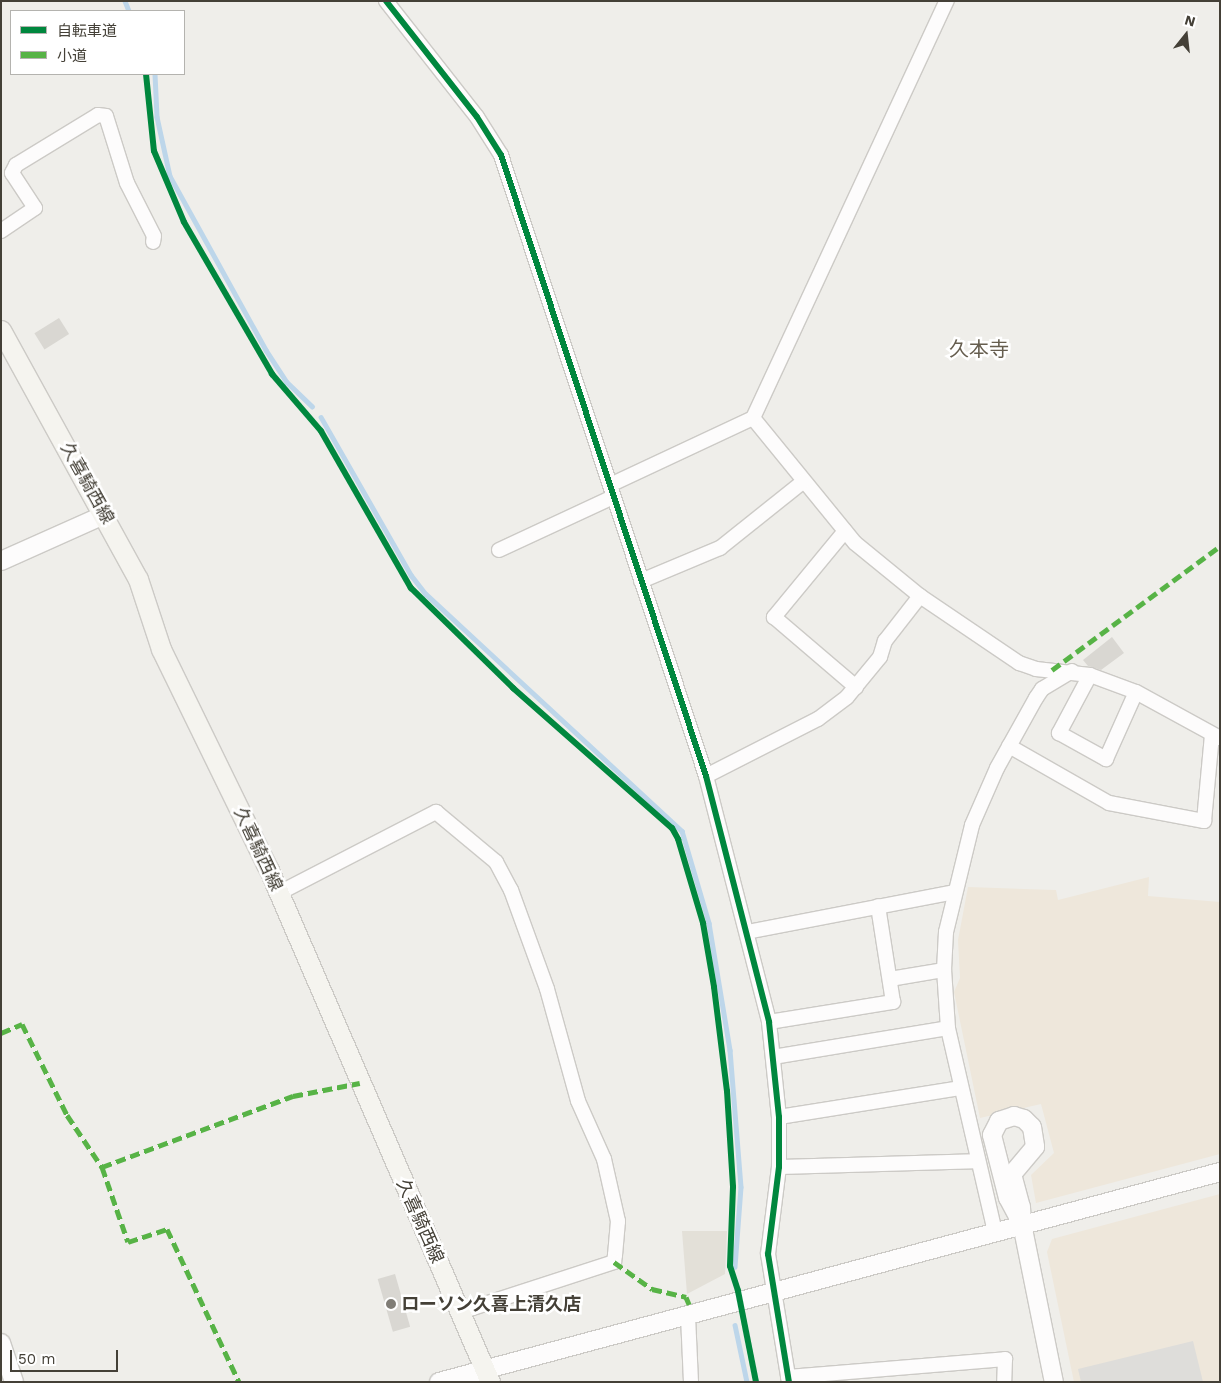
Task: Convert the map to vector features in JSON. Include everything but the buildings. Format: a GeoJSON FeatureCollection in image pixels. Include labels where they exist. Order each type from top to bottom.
{"type":"FeatureCollection","features":[{"type":"Feature","properties":{"kind":"main road","name":"久喜騎西線"},"geometry":{"type":"LineString","coordinates":[[1,330],[138,580],[161,649],[279,893],[488,1376]]}},
{"type":"Feature","properties":{"kind":"street"},"geometry":{"type":"LineString","coordinates":[[386,1],[485,128],[502,155],[706,776],[769,1022],[779,1116],[779,1167],[768,1242],[788,1379],[1005,1359],[1004,1382]]}},
{"type":"Feature","properties":{"kind":"street"},"geometry":{"type":"LineString","coordinates":[[499,550],[753,418],[947,1]]}},
{"type":"Feature","properties":{"kind":"street"},"geometry":{"type":"LineString","coordinates":[[1,231],[35,208],[12,174],[16,165],[98,115],[106,116],[127,183],[154,236],[153,242]]}},
{"type":"Feature","properties":{"kind":"street"},"geometry":{"type":"LineString","coordinates":[[753,418],[845,531],[920,596],[1020,663],[1036,669],[1072,671],[1090,675],[1136,692],[1216,737],[1204,821],[1109,803],[1009,746]]}},
{"type":"Feature","properties":{"kind":"street"},"geometry":{"type":"LineString","coordinates":[[641,581],[720,548],[804,481]]}},
{"type":"Feature","properties":{"kind":"street"},"geometry":{"type":"LineString","coordinates":[[1,561],[104,515]]}},
{"type":"Feature","properties":{"kind":"street"},"geometry":{"type":"LineString","coordinates":[[845,531],[774,618],[856,687]]}},
{"type":"Feature","properties":{"kind":"street"},"geometry":{"type":"LineString","coordinates":[[706,776],[818,718],[856,687],[880,657],[886,641],[903,616],[920,596]]}},
{"type":"Feature","properties":{"kind":"street"},"geometry":{"type":"LineString","coordinates":[[995,1232],[976,1161],[948,1028],[944,970],[954,892],[972,825],[1009,746],[1042,689],[1072,671]]}},
{"type":"Feature","properties":{"kind":"street"},"geometry":{"type":"LineString","coordinates":[[1090,675],[1059,734],[1106,759],[1136,692]]}},
{"type":"Feature","properties":{"kind":"street"},"geometry":{"type":"LineString","coordinates":[[279,893],[436,812],[496,862],[510,890],[547,989],[578,1101],[604,1159],[618,1221],[615,1255],[614,1262],[460,1312]]}},
{"type":"Feature","properties":{"kind":"street"},"geometry":{"type":"LineString","coordinates":[[747,932],[954,892]]}},
{"type":"Feature","properties":{"kind":"street"},"geometry":{"type":"LineString","coordinates":[[769,1022],[893,1002],[878,906]]}},
{"type":"Feature","properties":{"kind":"street"},"geometry":{"type":"LineString","coordinates":[[890,979],[944,970]]}},
{"type":"Feature","properties":{"kind":"street"},"geometry":{"type":"LineString","coordinates":[[773,1057],[948,1028]]}},
{"type":"Feature","properties":{"kind":"street"},"geometry":{"type":"LineString","coordinates":[[779,1116],[960,1088]]}},
{"type":"Feature","properties":{"kind":"street"},"geometry":{"type":"LineString","coordinates":[[1022,1224],[1008,1198],[992,1135],[999,1121],[1014,1116],[1024,1119],[1032,1127],[1035,1147],[1012,1174],[1022,1207],[1022,1224],[1054,1382]]}},
{"type":"Feature","properties":{"kind":"street"},"geometry":{"type":"LineString","coordinates":[[779,1167],[976,1161]]}},
{"type":"Feature","properties":{"kind":"street"},"geometry":{"type":"LineString","coordinates":[[439,1382],[488,1376],[688,1316],[1022,1224],[1220,1172]]}},
{"type":"Feature","properties":{"kind":"street"},"geometry":{"type":"LineString","coordinates":[[688,1316],[691,1382]]}},
{"type":"Feature","properties":{"kind":"street"},"geometry":{"type":"LineString","coordinates":[[1,1342],[14,1382]]}},
{"type":"Feature","properties":{"kind":"shaded area"},"geometry":{"type":"Polygon","coordinates":[[[1149,877],[1148,896],[1220,902],[1220,1154],[1036,1203],[1031,1175],[1054,1153],[1041,1104],[980,1118],[954,992],[960,978],[958,940],[968,887],[1056,890],[1058,900],[1149,877]]]}},
{"type":"Feature","properties":{"kind":"shaded area"},"geometry":{"type":"Polygon","coordinates":[[[1220,1194],[1220,1382],[1074,1382],[1047,1252],[1052,1239],[1220,1194]]]}},
{"type":"Feature","properties":{"kind":"shaded area"},"geometry":{"type":"Polygon","coordinates":[[[682,1231],[727,1231],[725,1274],[687,1294],[682,1231]]]}},
{"type":"Feature","properties":{"kind":"shaded area"},"geometry":{"type":"Polygon","coordinates":[[[1193,1341],[1203,1382],[1081,1382],[1078,1369],[1193,1341]]]}},
{"type":"Feature","properties":{"kind":"waterway"},"geometry":{"type":"LineString","coordinates":[[125,1],[129,10]]}},
{"type":"Feature","properties":{"kind":"waterway"},"geometry":{"type":"LineString","coordinates":[[155,75],[157,117],[170,176],[266,350],[287,382],[312,406]]}},
{"type":"Feature","properties":{"kind":"waterway"},"geometry":{"type":"LineString","coordinates":[[321,417],[411,575],[426,594],[682,831],[709,923],[730,1050],[741,1187],[735,1267]]}},
{"type":"Feature","properties":{"kind":"waterway"},"geometry":{"type":"LineString","coordinates":[[735,1325],[747,1382]]}},
{"type":"Feature","properties":{"kind":"marked path"},"geometry":{"type":"LineString","coordinates":[[1052,670],[1220,546]]}},
{"type":"Feature","properties":{"kind":"marked path"},"geometry":{"type":"LineString","coordinates":[[1,1033],[22,1024],[67,1115],[102,1167],[128,1242],[167,1229],[239,1382]]}},
{"type":"Feature","properties":{"kind":"marked path"},"geometry":{"type":"LineString","coordinates":[[102,1167],[293,1096],[360,1083]]}},
{"type":"Feature","properties":{"kind":"marked path"},"geometry":{"type":"LineString","coordinates":[[614,1262],[652,1289],[686,1297],[689,1304]]}},
{"type":"Feature","properties":{"kind":"cycle path"},"geometry":{"type":"LineString","coordinates":[[386,1],[477,117],[501,155],[706,776],[769,1022],[779,1117],[779,1167],[768,1254],[789,1382]]}},
{"type":"Feature","properties":{"kind":"cycle path"},"geometry":{"type":"LineString","coordinates":[[146,75],[154,151],[184,222],[272,374],[321,431],[411,588],[513,688],[672,828],[678,839],[703,923],[714,987],[727,1091],[733,1187],[730,1266],[738,1291],[756,1382]]}},
{"type":"Feature","properties":{"kind":"place","name":"ローソン久喜上清久店"},"geometry":{"type":"Point","coordinates":[391,1304]}},
{"type":"Feature","properties":{"kind":"district","name":"久本寺"},"geometry":{"type":"Point","coordinates":[979,349]}}]}
